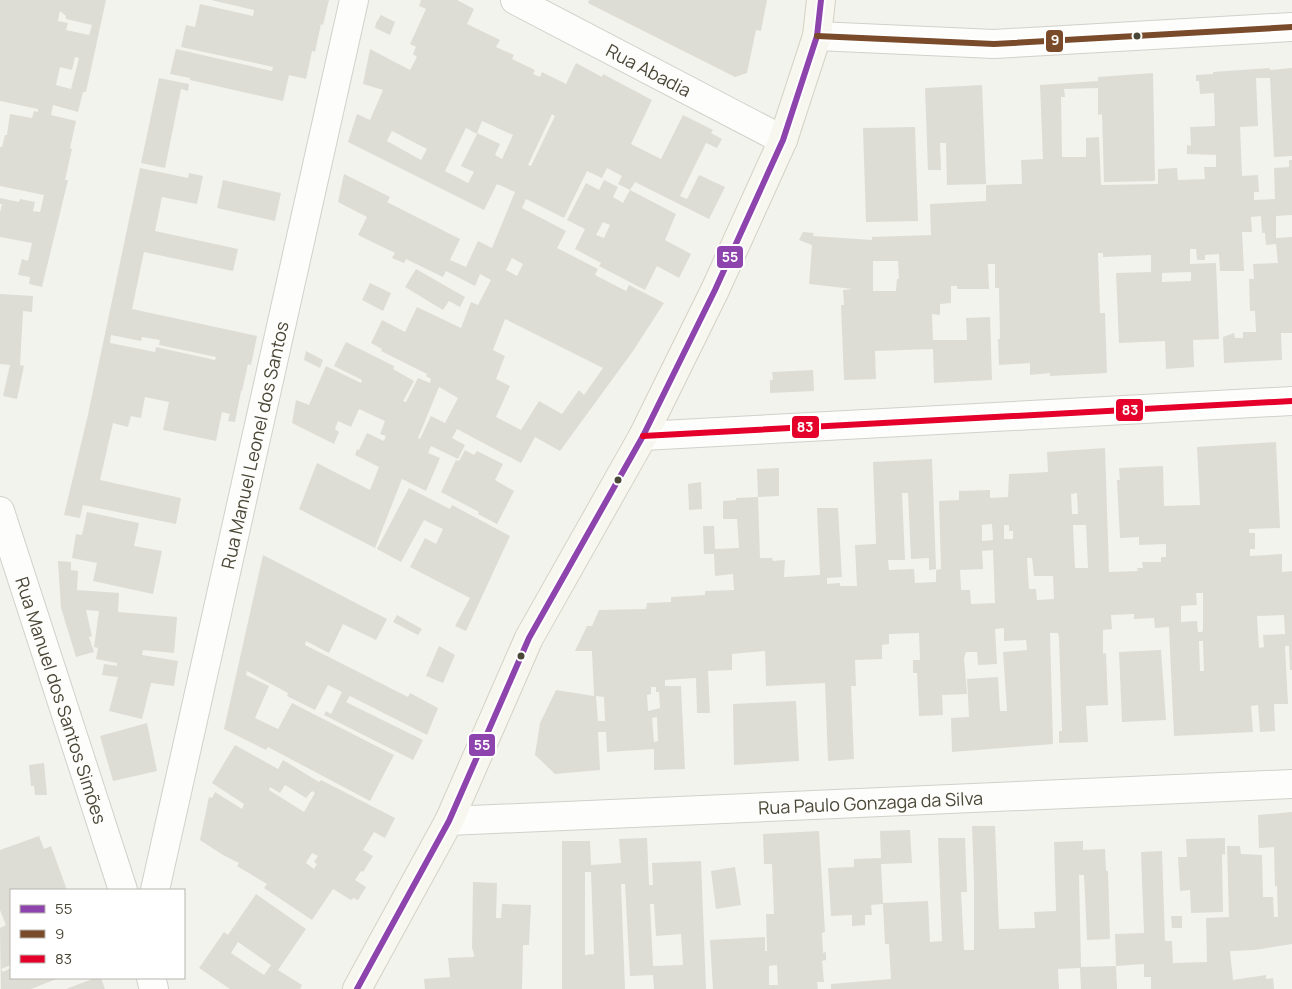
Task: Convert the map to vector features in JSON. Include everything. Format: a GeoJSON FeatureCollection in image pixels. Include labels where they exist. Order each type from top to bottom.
{"type":"FeatureCollection","features":[{"type":"Feature","properties":{"kind":"street","name":"Rua Manuel Leonel dos Santos"},"geometry":{"type":"LineString","coordinates":[[155,889],[354,0]]}},
{"type":"Feature","properties":{"kind":"street","name":"Rua Abadia"},"geometry":{"type":"LineString","coordinates":[[515,0],[784,140]]}},
{"type":"Feature","properties":{"kind":"street"},"geometry":{"type":"LineString","coordinates":[[357,989],[449,821],[529,638],[643,436],[715,290],[784,140],[817,36],[821,0]]}},
{"type":"Feature","properties":{"kind":"street"},"geometry":{"type":"LineString","coordinates":[[817,36],[994,44],[1292,28]]}},
{"type":"Feature","properties":{"kind":"street"},"geometry":{"type":"LineString","coordinates":[[643,436],[1292,401]]}},
{"type":"Feature","properties":{"kind":"street","name":"Rua Manuel dos Santos Simões"},"geometry":{"type":"LineString","coordinates":[[0,511],[124,889]]}},
{"type":"Feature","properties":{"kind":"street","name":"Rua Paulo Gonzaga da Silva"},"geometry":{"type":"LineString","coordinates":[[449,821],[1292,784]]}},
{"type":"Feature","properties":{"kind":"building"},"geometry":{"type":"Polygon","coordinates":[[[0,0],[106,0],[86,92],[83,92],[78,112],[53,105],[51,115],[76,121],[65,180],[68,180],[42,287],[29,284],[30,277],[18,275],[22,259],[28,261],[32,243],[0,237],[2,204],[0,204],[0,198],[19,202],[20,199],[35,202],[33,211],[40,212],[44,195],[0,186],[0,147],[2,147],[5,135],[7,135],[10,114],[32,118],[34,111],[38,112],[38,109],[0,101],[0,0]],[[60,11],[58,21],[68,23],[66,30],[89,35],[92,25],[66,19],[66,16],[60,11]],[[75,57],[72,70],[60,67],[56,85],[71,89],[79,58],[75,57]]]}},
{"type":"Feature","properties":{"kind":"building"},"geometry":{"type":"Polygon","coordinates":[[[211,0],[329,0],[315,52],[312,51],[306,79],[289,75],[283,101],[170,74],[176,49],[272,71],[273,67],[181,47],[186,25],[195,27],[200,4],[253,16],[254,10],[211,0]]]}},
{"type":"Feature","properties":{"kind":"building"},"geometry":{"type":"Polygon","coordinates":[[[421,0],[457,0],[474,9],[467,24],[500,40],[496,47],[514,55],[512,59],[535,70],[533,74],[540,77],[542,72],[566,84],[576,63],[602,77],[603,74],[652,100],[631,144],[661,159],[683,115],[713,130],[711,133],[722,139],[717,148],[706,143],[680,196],[687,199],[699,175],[725,187],[709,219],[635,182],[630,190],[618,184],[622,176],[607,168],[602,178],[587,171],[564,218],[526,199],[522,208],[566,231],[557,248],[598,269],[595,275],[626,291],[629,285],[664,303],[633,351],[560,451],[535,437],[521,463],[457,429],[452,438],[465,445],[458,459],[431,446],[428,453],[440,458],[426,491],[402,479],[375,548],[299,509],[317,463],[370,490],[379,467],[355,455],[367,433],[384,441],[386,436],[380,434],[385,421],[359,409],[351,427],[338,421],[335,429],[339,432],[334,444],[292,423],[296,400],[309,405],[326,366],[361,383],[362,380],[334,366],[346,342],[394,366],[393,369],[414,381],[403,401],[406,402],[418,378],[430,383],[431,379],[426,376],[427,374],[381,351],[382,349],[371,343],[382,320],[405,332],[417,307],[461,328],[471,302],[478,305],[491,280],[480,274],[475,286],[446,271],[443,277],[406,259],[404,263],[392,258],[395,253],[358,235],[367,217],[338,202],[344,174],[390,197],[387,202],[460,239],[450,260],[466,267],[478,241],[492,248],[515,192],[497,184],[484,210],[348,142],[357,114],[370,120],[383,90],[363,84],[370,49],[410,70],[417,57],[413,54],[416,47],[410,44],[426,9],[419,6],[421,0]],[[552,114],[528,165],[531,166],[555,116],[552,114]],[[482,121],[477,133],[500,144],[495,155],[502,159],[513,135],[482,121]],[[466,128],[445,171],[468,183],[474,172],[461,166],[477,134],[466,128]],[[392,131],[387,141],[421,160],[427,149],[392,131]],[[512,258],[506,270],[517,276],[523,264],[512,258]],[[505,319],[493,350],[505,356],[496,379],[510,386],[496,417],[521,430],[539,401],[562,414],[579,390],[584,395],[603,368],[505,319]],[[439,387],[418,438],[420,439],[431,416],[445,423],[458,398],[439,387]]]}},
{"type":"Feature","properties":{"kind":"building"},"geometry":{"type":"Polygon","coordinates":[[[589,0],[767,0],[761,31],[756,30],[747,73],[735,77],[588,3],[589,0]]]}},
{"type":"Feature","properties":{"kind":"building"},"geometry":{"type":"Polygon","coordinates":[[[381,15],[395,22],[390,35],[375,28],[381,15]]]}},
{"type":"Feature","properties":{"kind":"building"},"geometry":{"type":"Polygon","coordinates":[[[1292,68],[1292,156],[1274,157],[1270,78],[1256,78],[1258,126],[1240,127],[1242,176],[1258,175],[1259,192],[1254,192],[1254,200],[1275,199],[1274,168],[1289,167],[1289,160],[1292,160],[1292,215],[1276,216],[1276,238],[1292,237],[1292,333],[1281,333],[1282,360],[1224,363],[1223,337],[1234,333],[1235,338],[1243,338],[1243,332],[1256,332],[1255,311],[1250,311],[1249,279],[1254,279],[1253,264],[1278,263],[1276,244],[1266,245],[1265,233],[1262,233],[1261,216],[1251,217],[1252,232],[1242,232],[1244,271],[1220,271],[1219,254],[1205,255],[1205,260],[1197,260],[1196,249],[1190,249],[1190,264],[1216,263],[1219,339],[1193,340],[1194,367],[1166,369],[1165,341],[1119,343],[1116,273],[1151,272],[1151,255],[1103,257],[1103,253],[1098,253],[1100,313],[1105,313],[1107,373],[1050,376],[1050,373],[1030,375],[1030,363],[999,365],[999,288],[995,288],[995,264],[988,264],[989,289],[957,289],[957,286],[951,286],[951,303],[940,304],[940,315],[932,314],[933,340],[967,340],[966,318],[990,317],[992,380],[934,383],[933,349],[875,351],[876,379],[844,380],[841,305],[844,305],[843,290],[853,289],[809,284],[812,245],[799,240],[803,232],[814,233],[813,236],[872,240],[872,237],[931,235],[930,204],[986,201],[986,185],[1022,184],[1021,160],[1043,159],[1040,85],[1098,81],[1098,77],[1153,73],[1155,181],[1104,182],[1102,114],[1098,115],[1098,88],[1064,89],[1065,97],[1061,97],[1062,157],[1086,157],[1086,138],[1099,137],[1101,185],[1158,184],[1158,169],[1177,168],[1178,180],[1205,179],[1204,167],[1216,167],[1216,155],[1187,154],[1187,145],[1191,146],[1190,127],[1215,126],[1214,93],[1200,94],[1199,81],[1196,81],[1196,75],[1213,74],[1213,72],[1292,68]],[[873,261],[873,291],[896,291],[897,279],[899,279],[898,261],[873,261]],[[1191,272],[1162,273],[1162,282],[1191,281],[1191,272]]]}},
{"type":"Feature","properties":{"kind":"building"},"geometry":{"type":"Polygon","coordinates":[[[159,78],[189,84],[188,91],[181,89],[165,168],[141,163],[159,78]]]}},
{"type":"Feature","properties":{"kind":"building"},"geometry":{"type":"Polygon","coordinates":[[[982,85],[986,184],[947,185],[946,143],[940,143],[941,170],[928,170],[925,88],[982,85]]]}},
{"type":"Feature","properties":{"kind":"building"},"geometry":{"type":"Polygon","coordinates":[[[915,127],[918,221],[866,222],[863,128],[915,127]]]}},
{"type":"Feature","properties":{"kind":"building"},"geometry":{"type":"Polygon","coordinates":[[[140,168],[188,178],[189,173],[203,176],[197,204],[162,197],[155,231],[238,249],[233,271],[144,252],[132,309],[257,336],[251,365],[248,364],[241,391],[235,422],[228,421],[230,414],[222,412],[216,441],[163,430],[169,402],[145,397],[141,418],[131,416],[128,427],[113,423],[100,480],[181,498],[176,524],[83,505],[80,518],[64,515],[87,419],[140,168]],[[111,335],[110,343],[155,352],[156,347],[215,360],[216,357],[159,345],[160,340],[142,337],[141,341],[111,335]]]}},
{"type":"Feature","properties":{"kind":"building"},"geometry":{"type":"Polygon","coordinates":[[[223,180],[281,193],[275,221],[217,208],[223,180]]]}},
{"type":"Feature","properties":{"kind":"building"},"geometry":{"type":"Polygon","coordinates":[[[604,180],[618,187],[613,197],[623,203],[630,190],[676,214],[665,240],[691,254],[679,278],[657,266],[645,290],[599,266],[601,263],[575,249],[585,229],[567,220],[586,183],[599,190],[604,180]],[[603,222],[596,235],[604,238],[610,225],[603,222]]]}},
{"type":"Feature","properties":{"kind":"building"},"geometry":{"type":"Polygon","coordinates":[[[416,269],[465,297],[460,307],[449,301],[443,310],[405,287],[416,269]]]}},
{"type":"Feature","properties":{"kind":"building"},"geometry":{"type":"Polygon","coordinates":[[[370,283],[391,293],[383,311],[362,300],[370,283]]]}},
{"type":"Feature","properties":{"kind":"building"},"geometry":{"type":"Polygon","coordinates":[[[0,294],[33,296],[32,312],[23,311],[20,365],[24,366],[17,399],[3,396],[10,365],[0,364],[0,294]]]}},
{"type":"Feature","properties":{"kind":"building"},"geometry":{"type":"Polygon","coordinates":[[[306,351],[323,360],[320,368],[304,360],[306,351]]]}},
{"type":"Feature","properties":{"kind":"building"},"geometry":{"type":"Polygon","coordinates":[[[813,370],[814,391],[770,393],[770,380],[773,380],[772,372],[813,370]]]}},
{"type":"Feature","properties":{"kind":"building"},"geometry":{"type":"Polygon","coordinates":[[[1276,442],[1280,528],[1249,529],[1249,533],[1255,533],[1255,549],[1250,549],[1250,556],[1282,554],[1282,572],[1292,571],[1292,670],[1290,670],[1289,646],[1285,646],[1288,704],[1274,704],[1275,731],[1260,732],[1258,705],[1251,706],[1253,732],[1174,736],[1169,627],[1155,628],[1154,618],[1134,619],[1134,614],[1111,615],[1112,629],[1103,630],[1103,654],[1106,653],[1108,705],[1086,706],[1088,742],[1059,743],[1059,731],[1062,731],[1059,638],[1058,633],[1050,633],[1053,744],[952,752],[951,718],[969,717],[967,679],[998,677],[1000,711],[1007,711],[1003,652],[1027,650],[1026,640],[1004,641],[1004,628],[995,629],[997,664],[978,665],[977,652],[966,652],[964,658],[967,694],[942,695],[943,715],[919,716],[917,673],[913,673],[913,660],[920,660],[919,633],[889,634],[889,644],[882,645],[882,659],[855,660],[856,686],[851,686],[854,759],[828,761],[825,683],[766,686],[765,651],[732,654],[732,670],[708,671],[710,713],[697,713],[696,678],[665,680],[665,686],[681,686],[685,769],[654,770],[654,749],[607,752],[606,732],[598,732],[600,770],[555,774],[535,755],[540,723],[556,690],[594,696],[592,651],[575,651],[587,626],[592,626],[599,610],[646,609],[647,603],[671,602],[671,597],[705,595],[705,591],[734,590],[733,574],[715,576],[714,554],[704,554],[703,526],[714,526],[715,549],[739,548],[737,519],[723,519],[723,501],[736,500],[736,498],[758,497],[760,558],[772,558],[773,561],[785,560],[784,577],[820,575],[817,508],[838,508],[842,577],[827,578],[827,584],[840,583],[840,586],[857,586],[855,545],[876,544],[873,462],[932,459],[936,569],[929,570],[929,558],[911,559],[908,493],[902,493],[905,560],[888,560],[889,570],[914,569],[915,583],[936,582],[936,570],[941,569],[939,501],[959,500],[959,491],[990,490],[990,498],[1008,497],[1009,474],[1048,472],[1047,452],[1105,448],[1109,572],[1138,571],[1137,568],[1143,568],[1142,562],[1161,562],[1161,557],[1166,557],[1166,544],[1139,545],[1139,537],[1120,538],[1117,480],[1120,480],[1119,468],[1163,466],[1164,506],[1200,505],[1197,447],[1276,442]],[[1077,493],[1071,494],[1072,514],[1078,514],[1077,493]],[[992,524],[982,525],[982,541],[993,540],[992,524]],[[1004,525],[1004,539],[1013,539],[1013,531],[1009,531],[1009,525],[1004,525]],[[1073,525],[1075,568],[1088,568],[1086,525],[1073,525]],[[993,550],[982,551],[983,569],[960,570],[961,590],[970,590],[971,604],[995,603],[993,550]],[[1027,558],[1029,589],[1036,589],[1037,600],[1054,599],[1053,576],[1034,576],[1032,558],[1027,558]],[[1196,593],[1197,605],[1181,606],[1181,622],[1197,621],[1198,632],[1202,632],[1203,593],[1196,593]],[[1284,615],[1257,616],[1259,648],[1264,647],[1263,635],[1285,634],[1284,615]],[[1199,641],[1200,671],[1204,671],[1203,641],[1199,641]],[[651,687],[651,694],[647,695],[648,711],[660,708],[659,692],[656,692],[656,687],[651,687]],[[596,696],[598,721],[605,721],[604,697],[596,696]],[[657,717],[652,718],[654,742],[658,741],[657,717]]]}},
{"type":"Feature","properties":{"kind":"building"},"geometry":{"type":"Polygon","coordinates":[[[465,450],[474,455],[477,451],[503,464],[495,480],[514,491],[497,524],[441,492],[456,460],[459,461],[465,450]]]}},
{"type":"Feature","properties":{"kind":"building"},"geometry":{"type":"Polygon","coordinates":[[[779,468],[779,496],[758,497],[757,469],[779,468]]]}},
{"type":"Feature","properties":{"kind":"building"},"geometry":{"type":"Polygon","coordinates":[[[701,482],[702,509],[689,510],[688,484],[701,482]]]}},
{"type":"Feature","properties":{"kind":"building"},"geometry":{"type":"Polygon","coordinates":[[[409,488],[450,509],[452,505],[510,536],[466,631],[455,626],[470,598],[410,567],[425,538],[436,544],[443,529],[424,520],[401,562],[377,549],[409,488]]]}},
{"type":"Feature","properties":{"kind":"building"},"geometry":{"type":"Polygon","coordinates":[[[87,512],[139,523],[134,546],[162,551],[153,594],[93,581],[97,563],[72,558],[76,534],[82,535],[87,512]]]}},
{"type":"Feature","properties":{"kind":"building"},"geometry":{"type":"Polygon","coordinates":[[[263,555],[387,619],[376,640],[343,624],[329,653],[306,641],[305,645],[408,697],[410,693],[438,708],[427,735],[350,696],[346,702],[423,740],[413,760],[324,715],[326,711],[331,714],[342,692],[328,685],[315,710],[287,696],[288,693],[247,671],[246,675],[269,686],[255,718],[278,729],[292,703],[394,755],[370,801],[268,747],[266,750],[224,729],[263,555]]]}},
{"type":"Feature","properties":{"kind":"building"},"geometry":{"type":"Polygon","coordinates":[[[58,561],[71,562],[71,570],[78,571],[77,590],[119,593],[118,612],[177,617],[174,653],[143,650],[142,655],[178,661],[174,686],[151,683],[142,719],[109,711],[118,677],[102,675],[104,664],[117,666],[117,663],[96,659],[98,648],[94,647],[99,611],[86,610],[92,636],[89,637],[94,652],[76,657],[61,608],[58,561]]]}},
{"type":"Feature","properties":{"kind":"building"},"geometry":{"type":"Polygon","coordinates":[[[397,615],[422,629],[418,635],[393,622],[397,615]]]}},
{"type":"Feature","properties":{"kind":"building"},"geometry":{"type":"Polygon","coordinates":[[[439,646],[455,655],[443,683],[426,676],[439,646]]]}},
{"type":"Feature","properties":{"kind":"building"},"geometry":{"type":"Polygon","coordinates":[[[1161,650],[1166,720],[1122,722],[1119,652],[1161,650]]]}},
{"type":"Feature","properties":{"kind":"building"},"geometry":{"type":"Polygon","coordinates":[[[796,701],[799,761],[734,765],[733,704],[796,701]]]}},
{"type":"Feature","properties":{"kind":"building"},"geometry":{"type":"Polygon","coordinates":[[[147,723],[157,771],[113,781],[100,736],[147,723]]]}},
{"type":"Feature","properties":{"kind":"building"},"geometry":{"type":"Polygon","coordinates":[[[235,745],[278,769],[283,760],[319,782],[321,780],[395,818],[385,838],[374,832],[363,850],[373,856],[363,872],[361,871],[355,880],[366,887],[358,900],[353,898],[351,900],[333,889],[312,920],[264,888],[267,884],[237,866],[239,863],[200,840],[209,797],[212,798],[215,792],[242,809],[244,804],[212,783],[235,745]],[[285,785],[280,793],[270,787],[269,790],[304,812],[315,793],[312,791],[306,798],[285,785]],[[312,853],[306,863],[314,869],[317,864],[314,862],[318,856],[312,853]]]}},
{"type":"Feature","properties":{"kind":"building"},"geometry":{"type":"Polygon","coordinates":[[[44,763],[47,795],[35,795],[34,786],[31,786],[29,765],[44,763]]]}},
{"type":"Feature","properties":{"kind":"building"},"geometry":{"type":"Polygon","coordinates":[[[1292,812],[1292,944],[1254,950],[1230,951],[1233,980],[1266,975],[1266,979],[1273,978],[1274,989],[1151,989],[1151,977],[1144,977],[1144,964],[1116,966],[1115,934],[1144,933],[1141,852],[1162,851],[1165,941],[1172,941],[1173,963],[1207,962],[1206,918],[1229,917],[1227,846],[1240,846],[1241,854],[1262,855],[1263,897],[1273,897],[1274,917],[1278,917],[1274,847],[1259,848],[1258,815],[1292,812]]]}},
{"type":"Feature","properties":{"kind":"building"},"geometry":{"type":"Polygon","coordinates":[[[972,826],[995,826],[999,929],[1035,928],[1034,912],[1056,911],[1054,842],[1083,841],[1083,850],[1105,849],[1106,871],[1108,871],[1110,939],[1087,940],[1084,875],[1079,875],[1081,967],[1116,966],[1117,989],[1081,989],[1080,968],[1058,969],[1059,989],[831,989],[831,984],[891,979],[889,944],[885,944],[883,904],[871,905],[872,915],[865,915],[865,925],[852,926],[852,915],[831,916],[828,868],[854,867],[854,859],[881,858],[880,831],[910,830],[912,863],[881,864],[883,903],[928,901],[930,942],[942,941],[938,838],[965,838],[967,892],[961,892],[964,950],[974,950],[972,826]]]}},
{"type":"Feature","properties":{"kind":"building"},"geometry":{"type":"Polygon","coordinates":[[[819,831],[825,932],[822,933],[823,953],[826,952],[826,960],[822,961],[824,982],[817,982],[818,989],[713,989],[710,940],[765,937],[765,951],[767,951],[766,914],[774,914],[772,864],[764,864],[763,834],[819,831]],[[777,965],[769,966],[769,985],[778,985],[777,965]]]}},
{"type":"Feature","properties":{"kind":"building"},"geometry":{"type":"Polygon","coordinates":[[[39,836],[44,849],[51,846],[67,889],[10,889],[10,965],[1,969],[3,972],[10,968],[10,979],[56,979],[31,989],[1,989],[0,928],[6,925],[0,910],[0,850],[39,836]]]}},
{"type":"Feature","properties":{"kind":"building"},"geometry":{"type":"Polygon","coordinates":[[[647,838],[649,885],[653,885],[652,863],[701,861],[706,989],[654,989],[653,975],[630,976],[625,884],[621,884],[625,989],[562,989],[562,841],[590,841],[591,865],[621,863],[619,839],[647,838]],[[585,872],[585,955],[594,954],[591,872],[585,872]],[[650,904],[653,966],[683,965],[681,934],[656,936],[654,904],[650,904]]]}},
{"type":"Feature","properties":{"kind":"building"},"geometry":{"type":"Polygon","coordinates":[[[1225,838],[1225,855],[1222,854],[1223,912],[1191,913],[1190,890],[1180,891],[1178,857],[1187,857],[1186,839],[1225,838]]]}},
{"type":"Feature","properties":{"kind":"building"},"geometry":{"type":"Polygon","coordinates":[[[735,867],[741,905],[716,909],[711,871],[735,867]]]}},
{"type":"Feature","properties":{"kind":"building"},"geometry":{"type":"Polygon","coordinates":[[[473,882],[497,883],[496,918],[501,918],[502,904],[531,905],[529,945],[523,945],[522,989],[425,989],[424,979],[450,977],[448,958],[474,957],[472,950],[473,882]]]}},
{"type":"Feature","properties":{"kind":"building"},"geometry":{"type":"Polygon","coordinates":[[[256,894],[306,929],[278,970],[302,985],[300,989],[230,989],[199,968],[224,932],[228,935],[256,894]],[[238,942],[231,953],[264,975],[271,965],[238,942]]]}},
{"type":"Feature","properties":{"kind":"building"},"geometry":{"type":"Polygon","coordinates":[[[1171,916],[1182,916],[1182,928],[1172,928],[1171,916]]]}},
{"type":"Feature","properties":{"kind":"building"},"geometry":{"type":"Polygon","coordinates":[[[92,979],[101,979],[105,989],[66,989],[92,979]]]}},
{"type":"Feature","properties":{"kind":"transit line","name":"55"},"geometry":{"type":"LineString","coordinates":[[357,989],[449,821],[529,638],[643,436],[715,290],[783,140],[817,36],[821,0]]}},
{"type":"Feature","properties":{"kind":"transit line","name":"9"},"geometry":{"type":"LineString","coordinates":[[817,36],[994,44],[1292,27]]}},
{"type":"Feature","properties":{"kind":"transit line","name":"83"},"geometry":{"type":"LineString","coordinates":[[643,436],[1292,401]]}}]}
